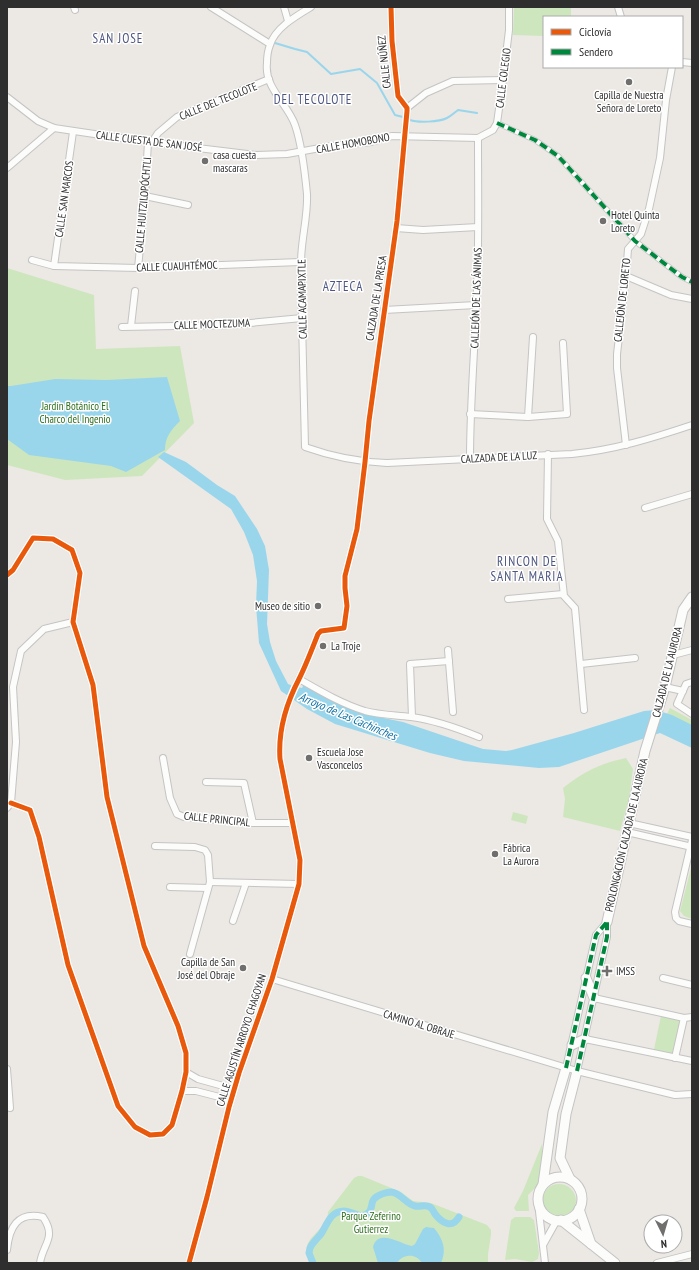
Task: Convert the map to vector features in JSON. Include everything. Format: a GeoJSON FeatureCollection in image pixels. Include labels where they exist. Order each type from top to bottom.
{"type":"FeatureCollection","features":[{"type":"Feature","properties":{"kind":"main road","name":"CALZADA DE LA AURORA"},"geometry":{"type":"LineString","coordinates":[[646,748],[666,687],[683,610],[692,597]]}},
{"type":"Feature","properties":{"kind":"main road","name":"PROLONGACIÓN CALZADA DE LA AURORA"},"geometry":{"type":"LineString","coordinates":[[607,922],[646,748]]}},
{"type":"Feature","properties":{"kind":"main road"},"geometry":{"type":"LineString","coordinates":[[586,978],[594,998]]}},
{"type":"Feature","properties":{"kind":"main road"},"geometry":{"type":"LineString","coordinates":[[572,1045],[585,1039]]}},
{"type":"Feature","properties":{"kind":"main road"},"geometry":{"type":"LineString","coordinates":[[566,1068],[569,1074],[562,1108],[566,1114]]}},
{"type":"Feature","properties":{"kind":"main road"},"geometry":{"type":"LineString","coordinates":[[566,1068],[553,1112],[543,1184],[538,1193],[538,1203],[542,1211],[548,1217],[559,1220],[568,1219],[574,1215],[579,1209],[581,1201],[580,1192],[570,1179],[560,1158],[566,1114],[577,1071]]}},
{"type":"Feature","properties":{"kind":"main road"},"geometry":{"type":"LineString","coordinates":[[543,1184],[551,1179],[560,1177],[570,1179]]}},
{"type":"Feature","properties":{"kind":"main road"},"geometry":{"type":"LineString","coordinates":[[579,1209],[591,1246]]}},
{"type":"Feature","properties":{"kind":"main road"},"geometry":{"type":"LineString","coordinates":[[559,1220],[615,1263]]}},
{"type":"Feature","properties":{"kind":"street"},"geometry":{"type":"LineString","coordinates":[[211,7],[270,44]]}},
{"type":"Feature","properties":{"kind":"street"},"geometry":{"type":"LineString","coordinates":[[284,7],[288,21]]}},
{"type":"Feature","properties":{"kind":"street"},"geometry":{"type":"LineString","coordinates":[[269,80],[266,65],[270,44],[277,33],[288,21],[311,7]]}},
{"type":"Feature","properties":{"kind":"street","name":"CALLE NÚÑEZ"},"geometry":{"type":"LineString","coordinates":[[391,7],[392,41],[398,96],[407,108]]}},
{"type":"Feature","properties":{"kind":"street","name":"CALLE COLEGIO"},"geometry":{"type":"LineString","coordinates":[[478,138],[493,130],[497,123],[510,7]]}},
{"type":"Feature","properties":{"kind":"street","name":"CALLEJÓN DE LORETO"},"geometry":{"type":"LineString","coordinates":[[626,445],[616,354],[628,249],[641,234],[649,210],[660,158],[666,100],[672,68]]}},
{"type":"Feature","properties":{"kind":"street","name":"CALLE DEL TECOLOTE"},"geometry":{"type":"LineString","coordinates":[[150,142],[177,117],[269,80]]}},
{"type":"Feature","properties":{"kind":"street","name":"CALLE ACAMAPIXTLE"},"geometry":{"type":"LineString","coordinates":[[269,80],[278,98],[295,125],[301,153],[306,193],[307,211],[303,228],[300,262],[305,447]]}},
{"type":"Feature","properties":{"kind":"street"},"geometry":{"type":"LineString","coordinates":[[405,136],[407,108],[426,93],[453,81],[503,80]]}},
{"type":"Feature","properties":{"kind":"street","name":"CALLE CUESTA DE SAN JOSÉ"},"geometry":{"type":"LineString","coordinates":[[7,97],[38,121],[54,128],[73,132],[256,155],[301,153]]}},
{"type":"Feature","properties":{"kind":"street"},"geometry":{"type":"LineString","coordinates":[[497,123],[535,140],[558,156],[635,241],[682,277],[692,282]]}},
{"type":"Feature","properties":{"kind":"street"},"geometry":{"type":"LineString","coordinates":[[7,168],[54,128]]}},
{"type":"Feature","properties":{"kind":"street","name":"CALLE SAN MARCOS"},"geometry":{"type":"LineString","coordinates":[[54,266],[73,132]]}},
{"type":"Feature","properties":{"kind":"street","name":"CALLE HOMOBONO"},"geometry":{"type":"LineString","coordinates":[[301,153],[331,146],[371,142],[392,136],[478,138]]}},
{"type":"Feature","properties":{"kind":"street","name":"CALZADA DE LA PRESA"},"geometry":{"type":"LineString","coordinates":[[344,628],[347,606],[345,576],[356,529],[369,421],[396,228],[405,136]]}},
{"type":"Feature","properties":{"kind":"street","name":"CALLEJÓN DE LAS ÁNIMAS"},"geometry":{"type":"LineString","coordinates":[[470,459],[470,414],[476,305],[478,226],[478,138]]}},
{"type":"Feature","properties":{"kind":"street","name":"CALLE HUITZILOPÓCHTLI"},"geometry":{"type":"LineString","coordinates":[[138,268],[150,142]]}},
{"type":"Feature","properties":{"kind":"street"},"geometry":{"type":"LineString","coordinates":[[145,196],[188,204]]}},
{"type":"Feature","properties":{"kind":"street"},"geometry":{"type":"LineString","coordinates":[[396,228],[423,230],[478,226]]}},
{"type":"Feature","properties":{"kind":"street","name":"CALLE CUAUHTÉMOC"},"geometry":{"type":"LineString","coordinates":[[32,260],[54,266],[138,268],[300,262]]}},
{"type":"Feature","properties":{"kind":"street"},"geometry":{"type":"LineString","coordinates":[[626,276],[672,295],[692,300]]}},
{"type":"Feature","properties":{"kind":"street"},"geometry":{"type":"LineString","coordinates":[[131,326],[135,291]]}},
{"type":"Feature","properties":{"kind":"street"},"geometry":{"type":"LineString","coordinates":[[384,310],[476,305]]}},
{"type":"Feature","properties":{"kind":"street","name":"CALLE MOCTEZUMA"},"geometry":{"type":"LineString","coordinates":[[122,327],[229,325],[302,318]]}},
{"type":"Feature","properties":{"kind":"street"},"geometry":{"type":"LineString","coordinates":[[528,417],[533,337]]}},
{"type":"Feature","properties":{"kind":"street"},"geometry":{"type":"LineString","coordinates":[[470,414],[528,417],[567,414],[563,343]]}},
{"type":"Feature","properties":{"kind":"street","name":"CALZADA DE LA LUZ"},"geometry":{"type":"LineString","coordinates":[[305,447],[327,455],[365,462],[470,459],[588,452],[648,440],[692,425]]}},
{"type":"Feature","properties":{"kind":"street"},"geometry":{"type":"LineString","coordinates":[[548,454],[546,514],[558,541],[563,594],[565,599],[575,608],[584,710]]}},
{"type":"Feature","properties":{"kind":"street"},"geometry":{"type":"LineString","coordinates":[[645,508],[692,494]]}},
{"type":"Feature","properties":{"kind":"street"},"geometry":{"type":"LineString","coordinates":[[7,575],[13,570],[33,538],[52,539],[72,550],[80,573],[73,622],[93,684],[107,797],[144,946],[178,1026],[186,1053],[186,1072],[182,1091],[172,1125],[163,1134],[150,1135],[135,1127],[118,1106],[68,965],[39,837],[30,810],[9,805],[16,742],[13,687],[21,651],[44,629],[73,622]]}},
{"type":"Feature","properties":{"kind":"street"},"geometry":{"type":"LineString","coordinates":[[508,599],[563,594]]}},
{"type":"Feature","properties":{"kind":"street","name":"CALLE AGUSTÍN ARROYO CHAGOYAN"},"geometry":{"type":"LineString","coordinates":[[189,1263],[234,1089],[272,979],[298,884],[300,860],[279,750],[283,720],[288,701],[318,634],[321,631],[344,628]]}},
{"type":"Feature","properties":{"kind":"street"},"geometry":{"type":"LineString","coordinates":[[448,650],[453,712]]}},
{"type":"Feature","properties":{"kind":"street"},"geometry":{"type":"LineString","coordinates":[[673,655],[692,650]]}},
{"type":"Feature","properties":{"kind":"street"},"geometry":{"type":"LineString","coordinates":[[581,664],[635,658]]}},
{"type":"Feature","properties":{"kind":"street"},"geometry":{"type":"LineString","coordinates":[[412,717],[410,664],[449,661]]}},
{"type":"Feature","properties":{"kind":"street"},"geometry":{"type":"LineString","coordinates":[[298,680],[329,696],[366,711],[393,716],[412,717],[455,727],[479,738]]}},
{"type":"Feature","properties":{"kind":"street"},"geometry":{"type":"LineString","coordinates":[[692,682],[686,684],[677,704],[692,714]]}},
{"type":"Feature","properties":{"kind":"street"},"geometry":{"type":"LineString","coordinates":[[666,687],[683,691]]}},
{"type":"Feature","properties":{"kind":"street","name":"CALLE PRINCIPAL"},"geometry":{"type":"LineString","coordinates":[[163,758],[170,798],[177,814],[184,817],[253,823],[292,822]]}},
{"type":"Feature","properties":{"kind":"street"},"geometry":{"type":"LineString","coordinates":[[206,782],[244,783],[253,823]]}},
{"type":"Feature","properties":{"kind":"street"},"geometry":{"type":"LineString","coordinates":[[628,827],[692,837]]}},
{"type":"Feature","properties":{"kind":"street"},"geometry":{"type":"LineString","coordinates":[[628,827],[692,844],[675,912],[676,918],[679,921],[692,924]]}},
{"type":"Feature","properties":{"kind":"street"},"geometry":{"type":"LineString","coordinates":[[155,846],[195,847],[205,850],[208,855],[209,885],[190,954]]}},
{"type":"Feature","properties":{"kind":"street"},"geometry":{"type":"LineString","coordinates":[[170,887],[246,883],[298,884]]}},
{"type":"Feature","properties":{"kind":"street"},"geometry":{"type":"LineString","coordinates":[[233,922],[246,883]]}},
{"type":"Feature","properties":{"kind":"street","name":"PROLONGACIÓN CALZADA DE LA AURORA"},"geometry":{"type":"LineString","coordinates":[[566,1068],[596,935],[607,922]]}},
{"type":"Feature","properties":{"kind":"street","name":"PROLONGACIÓN CALZADA DE LA AURORA"},"geometry":{"type":"LineString","coordinates":[[577,1071],[607,937],[607,922]]}},
{"type":"Feature","properties":{"kind":"street"},"geometry":{"type":"LineString","coordinates":[[663,978],[692,985]]}},
{"type":"Feature","properties":{"kind":"street","name":"CAMINO AL OBRAJE"},"geometry":{"type":"LineString","coordinates":[[272,979],[566,1068],[675,1095],[692,1094]]}},
{"type":"Feature","properties":{"kind":"street"},"geometry":{"type":"LineString","coordinates":[[594,998],[684,1018],[692,1018]]}},
{"type":"Feature","properties":{"kind":"street"},"geometry":{"type":"LineString","coordinates":[[675,1058],[684,1018]]}},
{"type":"Feature","properties":{"kind":"street"},"geometry":{"type":"LineString","coordinates":[[585,1039],[692,1061]]}},
{"type":"Feature","properties":{"kind":"street"},"geometry":{"type":"LineString","coordinates":[[7,1069],[10,1108]]}},
{"type":"Feature","properties":{"kind":"street"},"geometry":{"type":"LineString","coordinates":[[186,1072],[198,1079],[234,1089]]}},
{"type":"Feature","properties":{"kind":"street"},"geometry":{"type":"LineString","coordinates":[[182,1091],[196,1091],[231,1100]]}},
{"type":"Feature","properties":{"kind":"street"},"geometry":{"type":"LineString","coordinates":[[538,1203],[545,1263]]}},
{"type":"Feature","properties":{"kind":"street"},"geometry":{"type":"LineString","coordinates":[[7,1250],[8,1238],[17,1222],[26,1215],[34,1214],[43,1216],[48,1225],[49,1238],[40,1263]]}},
{"type":"Feature","properties":{"kind":"street"},"geometry":{"type":"LineString","coordinates":[[542,1246],[559,1220]]}},
{"type":"Feature","properties":{"kind":"street"},"geometry":{"type":"LineString","coordinates":[[657,1263],[692,1254]]}},
{"type":"Feature","properties":{"kind":"green space"},"geometry":{"type":"Polygon","coordinates":[[[514,7],[571,7],[571,16],[543,16],[543,36],[513,35],[514,7]]]}},
{"type":"Feature","properties":{"kind":"green space","name":"Jardín Botánico El Charco del Ingenio"},"geometry":{"type":"Polygon","coordinates":[[[7,268],[94,295],[96,349],[180,346],[194,423],[142,476],[65,480],[7,465],[7,268]]]}},
{"type":"Feature","properties":{"kind":"green space"},"geometry":{"type":"Polygon","coordinates":[[[670,708],[692,720],[692,727],[667,714],[670,708]]]}},
{"type":"Feature","properties":{"kind":"green space"},"geometry":{"type":"Polygon","coordinates":[[[626,758],[633,769],[629,799],[620,831],[563,817],[565,799],[563,788],[578,777],[593,769],[626,758]]]}},
{"type":"Feature","properties":{"kind":"green space"},"geometry":{"type":"Polygon","coordinates":[[[513,812],[528,816],[526,824],[511,820],[513,812]]]}},
{"type":"Feature","properties":{"kind":"green space"},"geometry":{"type":"Polygon","coordinates":[[[692,864],[692,919],[684,916],[680,911],[692,864]]]}},
{"type":"Feature","properties":{"kind":"green space"},"geometry":{"type":"Polygon","coordinates":[[[661,1016],[684,1018],[675,1058],[653,1054],[661,1016]]]}},
{"type":"Feature","properties":{"kind":"green space"},"geometry":{"type":"Polygon","coordinates":[[[542,1144],[542,1166],[537,1186],[528,1195],[529,1211],[516,1211],[514,1208],[523,1191],[542,1144]]]}},
{"type":"Feature","properties":{"kind":"green space","name":"Parque Zeferino Gutierrez"},"geometry":{"type":"Polygon","coordinates":[[[362,1176],[401,1192],[413,1201],[431,1203],[487,1225],[491,1230],[488,1263],[310,1263],[307,1249],[308,1243],[322,1227],[328,1212],[354,1178],[362,1176]]]}},
{"type":"Feature","properties":{"kind":"green space"},"geometry":{"type":"Polygon","coordinates":[[[556,1184],[562,1184],[571,1189],[575,1195],[575,1207],[571,1213],[562,1218],[556,1218],[547,1213],[542,1204],[542,1198],[547,1189],[556,1184]]]}},
{"type":"Feature","properties":{"kind":"green space"},"geometry":{"type":"Polygon","coordinates":[[[515,1217],[530,1217],[534,1220],[539,1253],[538,1259],[532,1262],[515,1259],[505,1260],[511,1220],[515,1217]]]}},
{"type":"Feature","properties":{"kind":"water"},"geometry":{"type":"Polygon","coordinates":[[[167,377],[180,421],[169,434],[166,441],[165,450],[126,472],[111,466],[29,455],[7,439],[7,386],[55,379],[107,380],[167,377]]]}},
{"type":"Feature","properties":{"kind":"water","name":"Arroyo de Las Cachinches"},"geometry":{"type":"Polygon","coordinates":[[[164,452],[186,462],[217,485],[235,496],[257,529],[265,546],[269,570],[267,624],[270,642],[276,661],[288,684],[302,688],[304,684],[343,705],[374,716],[403,722],[483,749],[506,751],[512,750],[574,733],[644,711],[656,710],[672,715],[692,725],[692,748],[660,733],[559,767],[539,768],[464,761],[430,753],[335,724],[307,709],[281,691],[259,643],[256,606],[257,581],[253,555],[244,532],[231,509],[158,457],[164,452]]]}},
{"type":"Feature","properties":{"kind":"water"},"geometry":{"type":"Polygon","coordinates":[[[426,1227],[434,1228],[442,1240],[444,1253],[441,1263],[422,1263],[413,1256],[406,1256],[397,1263],[378,1263],[373,1247],[376,1241],[384,1238],[412,1246],[415,1244],[423,1229],[426,1227]]]}},
{"type":"Feature","properties":{"kind":"waterway"},"geometry":{"type":"LineString","coordinates":[[275,43],[307,52],[331,74],[360,69],[377,83],[395,115],[403,117]]}},
{"type":"Feature","properties":{"kind":"waterway"},"geometry":{"type":"LineString","coordinates":[[410,120],[423,122],[439,120],[448,117],[458,110],[477,113]]}},
{"type":"Feature","properties":{"kind":"waterway"},"geometry":{"type":"LineString","coordinates":[[313,1263],[309,1253],[310,1248],[335,1213],[344,1211],[361,1216],[367,1214],[370,1212],[374,1199],[384,1193],[395,1193],[412,1205],[430,1207],[438,1217],[444,1222],[450,1224],[456,1221],[459,1217]]}},
{"type":"Feature","properties":{"kind":"marked path"},"geometry":{"type":"LineString","coordinates":[[497,123],[535,140],[558,156],[635,241],[682,277],[692,282]]}},
{"type":"Feature","properties":{"kind":"marked path"},"geometry":{"type":"LineString","coordinates":[[566,1068],[596,935],[607,922]]}},
{"type":"Feature","properties":{"kind":"marked path"},"geometry":{"type":"LineString","coordinates":[[577,1071],[607,937],[607,922]]}},
{"type":"Feature","properties":{"kind":"cycle path"},"geometry":{"type":"LineString","coordinates":[[189,1263],[229,1107],[239,1073],[272,979],[299,884],[300,860],[280,759],[280,738],[284,718],[290,698],[307,663],[318,634],[321,631],[344,628],[347,606],[345,576],[357,529],[369,421],[397,221],[407,111],[407,108],[398,96],[392,41],[391,7]]}},
{"type":"Feature","properties":{"kind":"cycle path"},"geometry":{"type":"LineString","coordinates":[[7,575],[13,570],[33,538],[53,539],[72,550],[80,573],[73,622],[93,685],[107,797],[144,946],[178,1026],[186,1053],[186,1072],[182,1091],[172,1125],[163,1134],[150,1135],[135,1127],[118,1106],[68,965],[39,837],[30,810],[11,803]]}},
{"type":"Feature","properties":{"kind":"place","name":"Capilla de Nuestra Señora de Loreto"},"geometry":{"type":"Point","coordinates":[629,82]}},
{"type":"Feature","properties":{"kind":"place","name":"casa cuesta mascaras"},"geometry":{"type":"Point","coordinates":[205,161]}},
{"type":"Feature","properties":{"kind":"place","name":"Hotel Quinta Loreto"},"geometry":{"type":"Point","coordinates":[603,221]}},
{"type":"Feature","properties":{"kind":"place","name":"Museo de sitio"},"geometry":{"type":"Point","coordinates":[318,606]}},
{"type":"Feature","properties":{"kind":"place","name":"La Troje"},"geometry":{"type":"Point","coordinates":[323,646]}},
{"type":"Feature","properties":{"kind":"place","name":"Escuela Jose Vasconcelos"},"geometry":{"type":"Point","coordinates":[309,758]}},
{"type":"Feature","properties":{"kind":"place","name":"Fábrica La Aurora"},"geometry":{"type":"Point","coordinates":[495,854]}},
{"type":"Feature","properties":{"kind":"place","name":"Capilla de San José del Obraje"},"geometry":{"type":"Point","coordinates":[243,968]}},
{"type":"Feature","properties":{"kind":"place","name":"IMSS"},"geometry":{"type":"Point","coordinates":[607,971]}},
{"type":"Feature","properties":{"kind":"district","name":"SAN JOSE"},"geometry":{"type":"Point","coordinates":[118,38]}},
{"type":"Feature","properties":{"kind":"district","name":"DEL TECOLOTE"},"geometry":{"type":"Point","coordinates":[313,99]}},
{"type":"Feature","properties":{"kind":"district","name":"AZTECA"},"geometry":{"type":"Point","coordinates":[343,286]}},
{"type":"Feature","properties":{"kind":"district","name":"RINCON DE SANTA MARIA"},"geometry":{"type":"Point","coordinates":[527,568]}}]}
